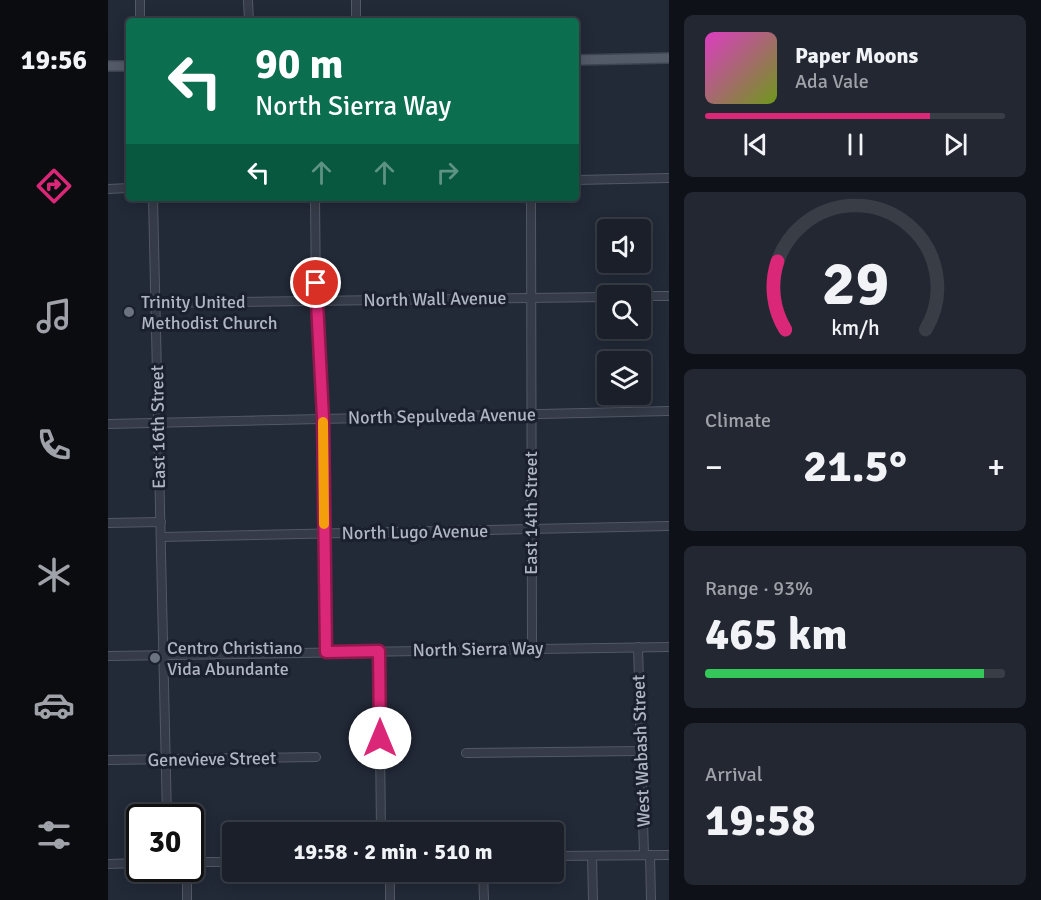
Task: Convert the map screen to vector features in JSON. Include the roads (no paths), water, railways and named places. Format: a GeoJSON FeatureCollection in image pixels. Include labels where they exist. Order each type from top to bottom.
{"type":"FeatureCollection","features":[{"type":"Feature","properties":{"kind":"main road"},"geometry":{"type":"LineString","coordinates":[[579,60],[669,58]]}},
{"type":"Feature","properties":{"kind":"main road"},"geometry":{"type":"LineString","coordinates":[[108,66],[126,66]]}},
{"type":"Feature","properties":{"kind":"street"},"geometry":{"type":"LineString","coordinates":[[140,0],[140,18]]}},
{"type":"Feature","properties":{"kind":"street"},"geometry":{"type":"LineString","coordinates":[[248,0],[249,18]]}},
{"type":"Feature","properties":{"kind":"street"},"geometry":{"type":"LineString","coordinates":[[356,0],[356,18]]}},
{"type":"Feature","properties":{"kind":"street"},"geometry":{"type":"LineString","coordinates":[[579,180],[669,178]]}},
{"type":"Feature","properties":{"kind":"street"},"geometry":{"type":"LineString","coordinates":[[108,189],[126,188]]}},
{"type":"Feature","properties":{"kind":"street","name":"East 16th Street"},"geometry":{"type":"LineString","coordinates":[[153,201],[167,804]]}},
{"type":"Feature","properties":{"kind":"street"},"geometry":{"type":"LineString","coordinates":[[315,201],[316,301],[323,418],[326,652]]}},
{"type":"Feature","properties":{"kind":"street","name":"East 14th Street"},"geometry":{"type":"LineString","coordinates":[[531,201],[532,649]]}},
{"type":"Feature","properties":{"kind":"street"},"geometry":{"type":"LineString","coordinates":[[651,296],[669,296]]}},
{"type":"Feature","properties":{"kind":"street","name":"North Wall Avenue"},"geometry":{"type":"LineString","coordinates":[[155,301],[160,303],[597,297]]}},
{"type":"Feature","properties":{"kind":"street","name":"North Sepulveda Avenue"},"geometry":{"type":"LineString","coordinates":[[108,424],[669,411]]}},
{"type":"Feature","properties":{"kind":"street"},"geometry":{"type":"LineString","coordinates":[[108,523],[161,522]]}},
{"type":"Feature","properties":{"kind":"street","name":"North Lugo Avenue"},"geometry":{"type":"LineString","coordinates":[[161,537],[669,526]]}},
{"type":"Feature","properties":{"kind":"street","name":"West Wabash Street"},"geometry":{"type":"LineString","coordinates":[[638,647],[641,752],[651,900]]}},
{"type":"Feature","properties":{"kind":"street","name":"North Sierra Way"},"geometry":{"type":"LineString","coordinates":[[108,656],[669,647]]}},
{"type":"Feature","properties":{"kind":"street"},"geometry":{"type":"LineString","coordinates":[[379,651],[381,822]]}},
{"type":"Feature","properties":{"kind":"street"},"geometry":{"type":"LineString","coordinates":[[466,753],[641,752]]}},
{"type":"Feature","properties":{"kind":"street","name":"Genevieve Street"},"geometry":{"type":"LineString","coordinates":[[108,760],[316,757]]}},
{"type":"Feature","properties":{"kind":"street"},"geometry":{"type":"LineString","coordinates":[[564,856],[669,855]]}},
{"type":"Feature","properties":{"kind":"street"},"geometry":{"type":"LineString","coordinates":[[592,856],[593,900]]}},
{"type":"Feature","properties":{"kind":"street"},"geometry":{"type":"LineString","coordinates":[[204,862],[222,862]]}},
{"type":"Feature","properties":{"kind":"street"},"geometry":{"type":"LineString","coordinates":[[108,864],[126,863]]}},
{"type":"Feature","properties":{"kind":"street"},"geometry":{"type":"LineString","coordinates":[[187,882],[187,900]]}},
{"type":"Feature","properties":{"kind":"street"},"geometry":{"type":"LineString","coordinates":[[390,882],[390,900]]}},
{"type":"Feature","properties":{"kind":"street"},"geometry":{"type":"LineString","coordinates":[[483,882],[483,900]]}},
{"type":"Feature","properties":{"kind":"place","name":"Trinity United Methodist Church"},"geometry":{"type":"Point","coordinates":[129,312]}},
{"type":"Feature","properties":{"kind":"place","name":"Centro Christiano Vida Abundante"},"geometry":{"type":"Point","coordinates":[155,658]}}]}
